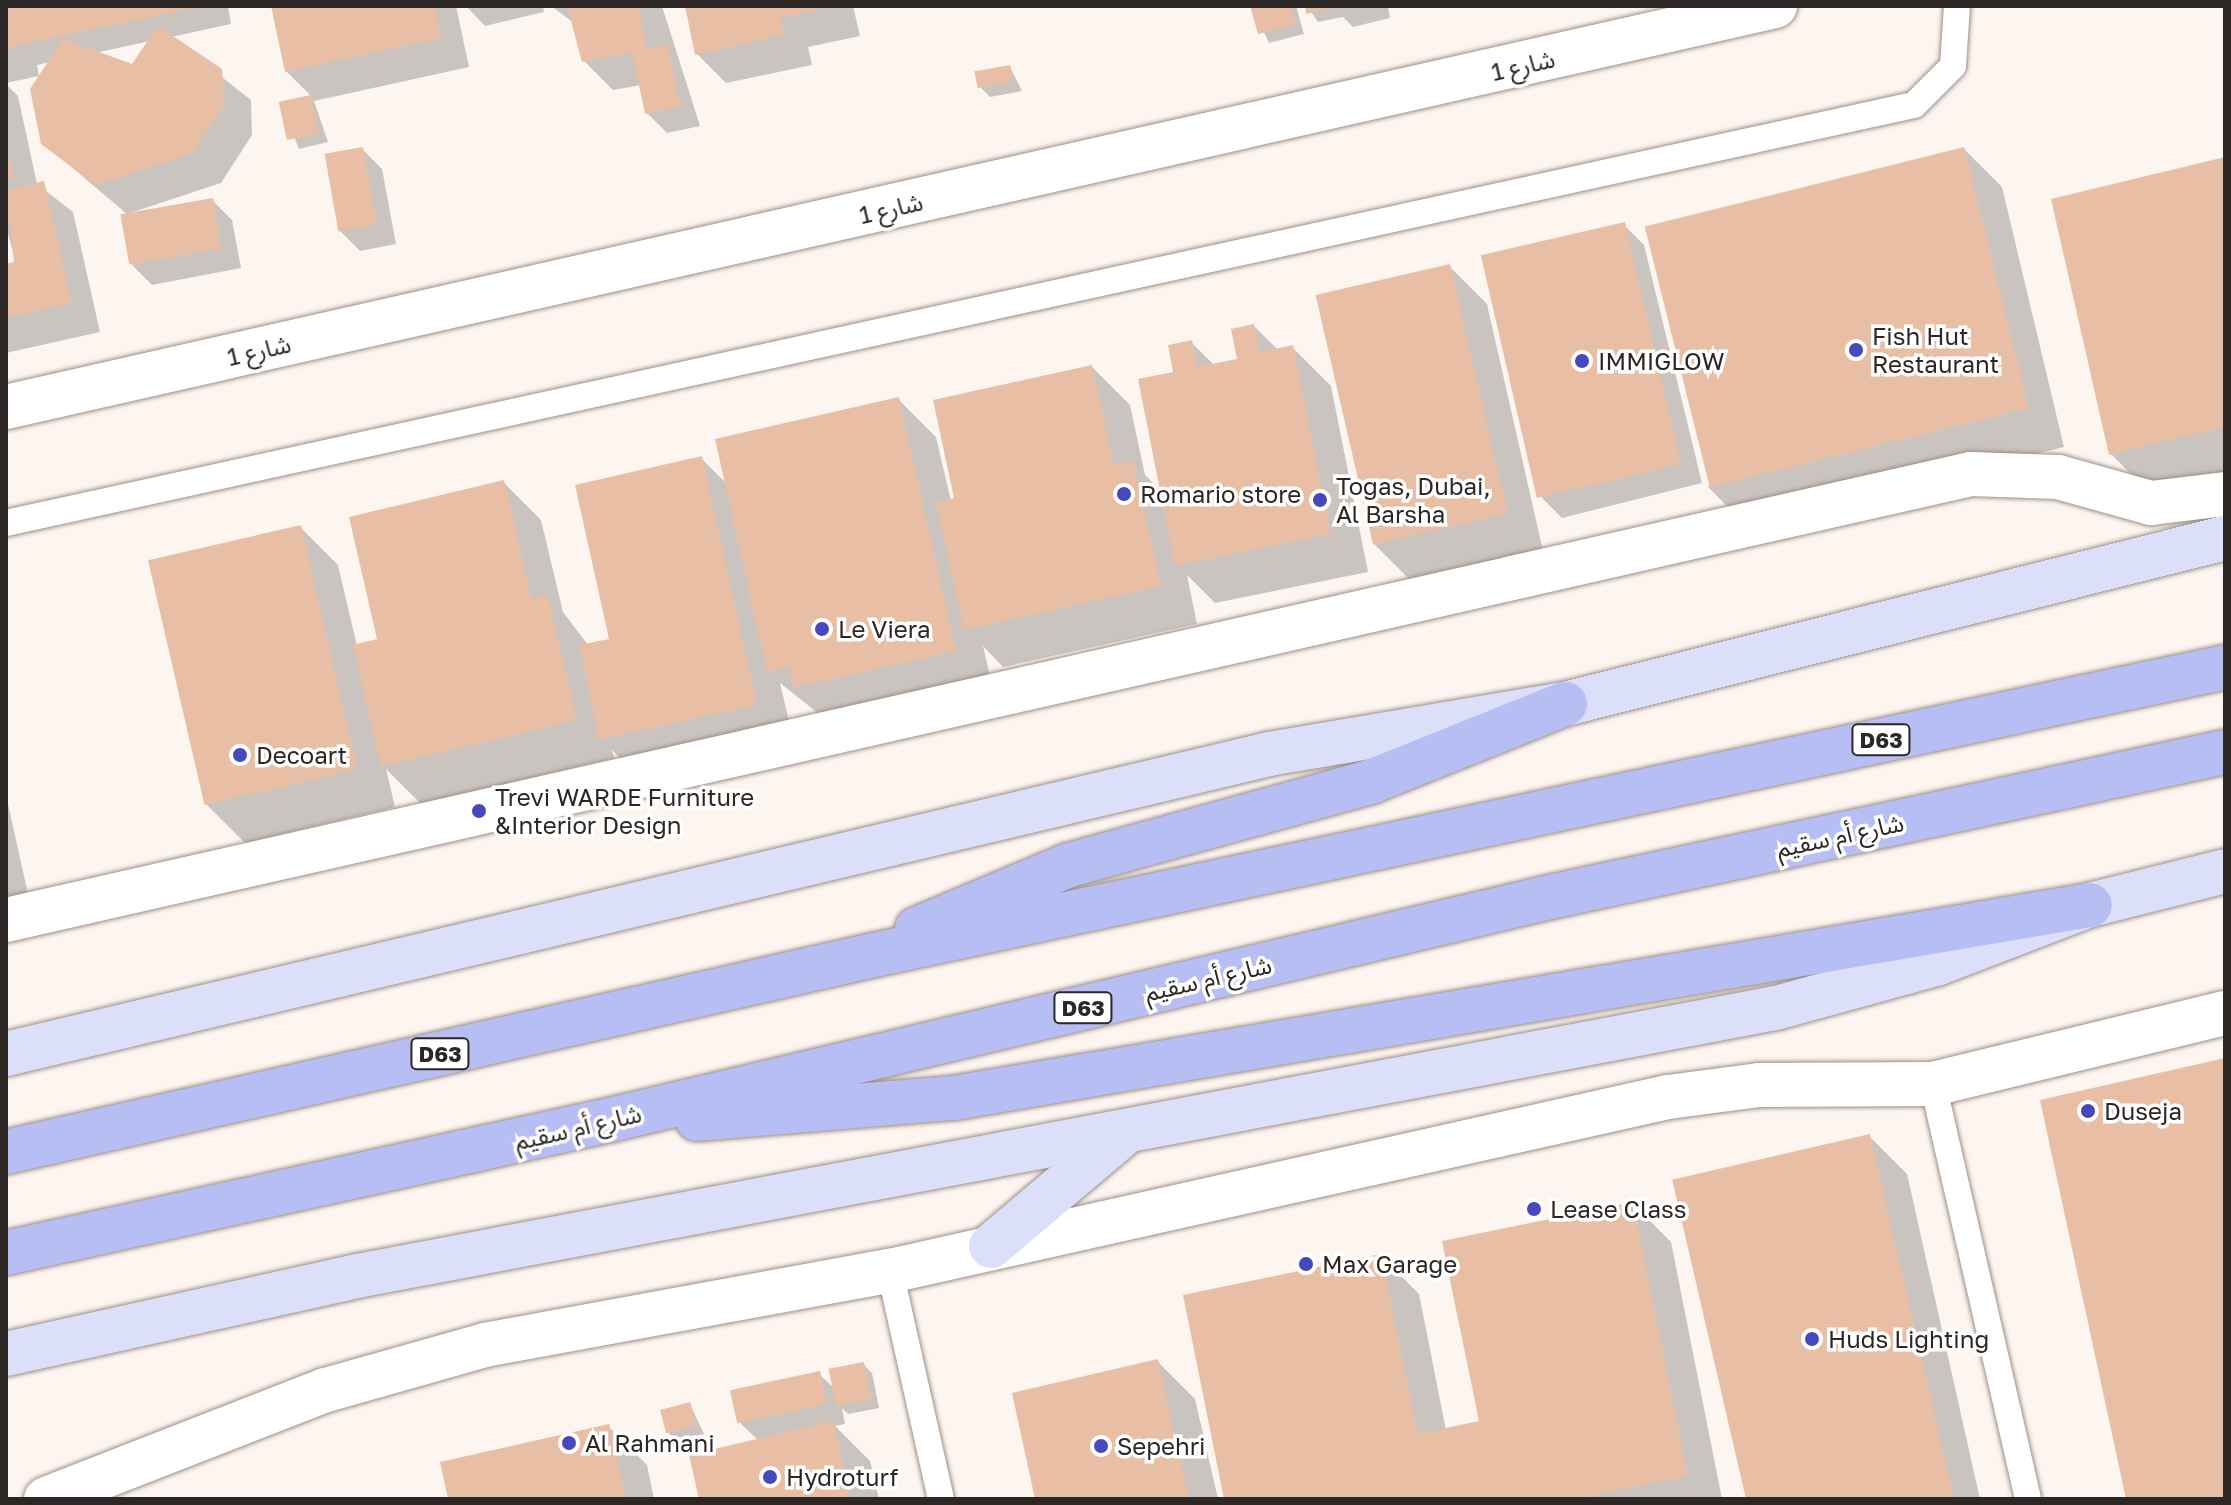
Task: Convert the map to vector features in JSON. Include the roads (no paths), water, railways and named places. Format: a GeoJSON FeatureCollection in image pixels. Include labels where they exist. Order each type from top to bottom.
{"type":"FeatureCollection","features":[{"type":"Feature","properties":{"kind":"main road"},"geometry":{"type":"LineString","coordinates":[[6,1054],[1269,754],[1565,704],[2225,538]]}},
{"type":"Feature","properties":{"kind":"main road","name":"D63"},"geometry":{"type":"LineString","coordinates":[[6,1152],[874,955],[2225,667]]}},
{"type":"Feature","properties":{"kind":"main road"},"geometry":{"type":"LineString","coordinates":[[874,955],[1014,884],[1373,781],[1565,704]]}},
{"type":"Feature","properties":{"kind":"main road","name":"شارع أم سقيم"},"geometry":{"type":"LineString","coordinates":[[6,1253],[610,1120],[1555,896],[2225,752]]}},
{"type":"Feature","properties":{"kind":"main road"},"geometry":{"type":"LineString","coordinates":[[610,1120],[839,1112],[954,1098],[2090,905],[2225,871]]}},
{"type":"Feature","properties":{"kind":"main road"},"geometry":{"type":"LineString","coordinates":[[6,1354],[591,1230],[1120,1137],[1776,1008],[1936,964],[2090,905]]}},
{"type":"Feature","properties":{"kind":"main road"},"geometry":{"type":"LineString","coordinates":[[991,1246],[1120,1137]]}},
{"type":"Feature","properties":{"kind":"street","name":"شارع 1"},"geometry":{"type":"LineString","coordinates":[[6,407],[1775,6]]}},
{"type":"Feature","properties":{"kind":"street"},"geometry":{"type":"LineString","coordinates":[[6,920],[1971,474],[2058,477],[2151,503],[2225,494]]}},
{"type":"Feature","properties":{"kind":"street"},"geometry":{"type":"LineString","coordinates":[[46,1499],[405,1365],[890,1271],[1668,1097],[1759,1085],[1933,1084],[2225,1013]]}},
{"type":"Feature","properties":{"kind":"lane"},"geometry":{"type":"LineString","coordinates":[[6,523],[1914,105],[1953,66],[1957,6]]}},
{"type":"Feature","properties":{"kind":"lane"},"geometry":{"type":"LineString","coordinates":[[1933,1084],[2028,1499]]}},
{"type":"Feature","properties":{"kind":"lane"},"geometry":{"type":"LineString","coordinates":[[890,1271],[941,1499]]}},
{"type":"Feature","properties":{"kind":"place","name":"Fish Hut Restaurant"},"geometry":{"type":"Point","coordinates":[1856,350]}},
{"type":"Feature","properties":{"kind":"place","name":"IMMIGLOW"},"geometry":{"type":"Point","coordinates":[1582,361]}},
{"type":"Feature","properties":{"kind":"place","name":"Romario store"},"geometry":{"type":"Point","coordinates":[1124,494]}},
{"type":"Feature","properties":{"kind":"place","name":"Togas, Dubai, Al Barsha"},"geometry":{"type":"Point","coordinates":[1320,500]}},
{"type":"Feature","properties":{"kind":"place","name":"Le Viera"},"geometry":{"type":"Point","coordinates":[822,629]}},
{"type":"Feature","properties":{"kind":"place","name":"Decoart"},"geometry":{"type":"Point","coordinates":[240,755]}},
{"type":"Feature","properties":{"kind":"place","name":"Trevi WARDE Furniture &Interior Design"},"geometry":{"type":"Point","coordinates":[479,811]}},
{"type":"Feature","properties":{"kind":"place","name":"Duseja"},"geometry":{"type":"Point","coordinates":[2088,1111]}},
{"type":"Feature","properties":{"kind":"place","name":"Lease Class"},"geometry":{"type":"Point","coordinates":[1534,1209]}},
{"type":"Feature","properties":{"kind":"place","name":"Max Garage"},"geometry":{"type":"Point","coordinates":[1306,1264]}},
{"type":"Feature","properties":{"kind":"place","name":"Huds Lighting"},"geometry":{"type":"Point","coordinates":[1812,1339]}},
{"type":"Feature","properties":{"kind":"place","name":"Al Rahmani"},"geometry":{"type":"Point","coordinates":[569,1443]}},
{"type":"Feature","properties":{"kind":"place","name":"Sepehri"},"geometry":{"type":"Point","coordinates":[1101,1446]}},
{"type":"Feature","properties":{"kind":"place","name":"Hydroturf"},"geometry":{"type":"Point","coordinates":[770,1477]}}]}
